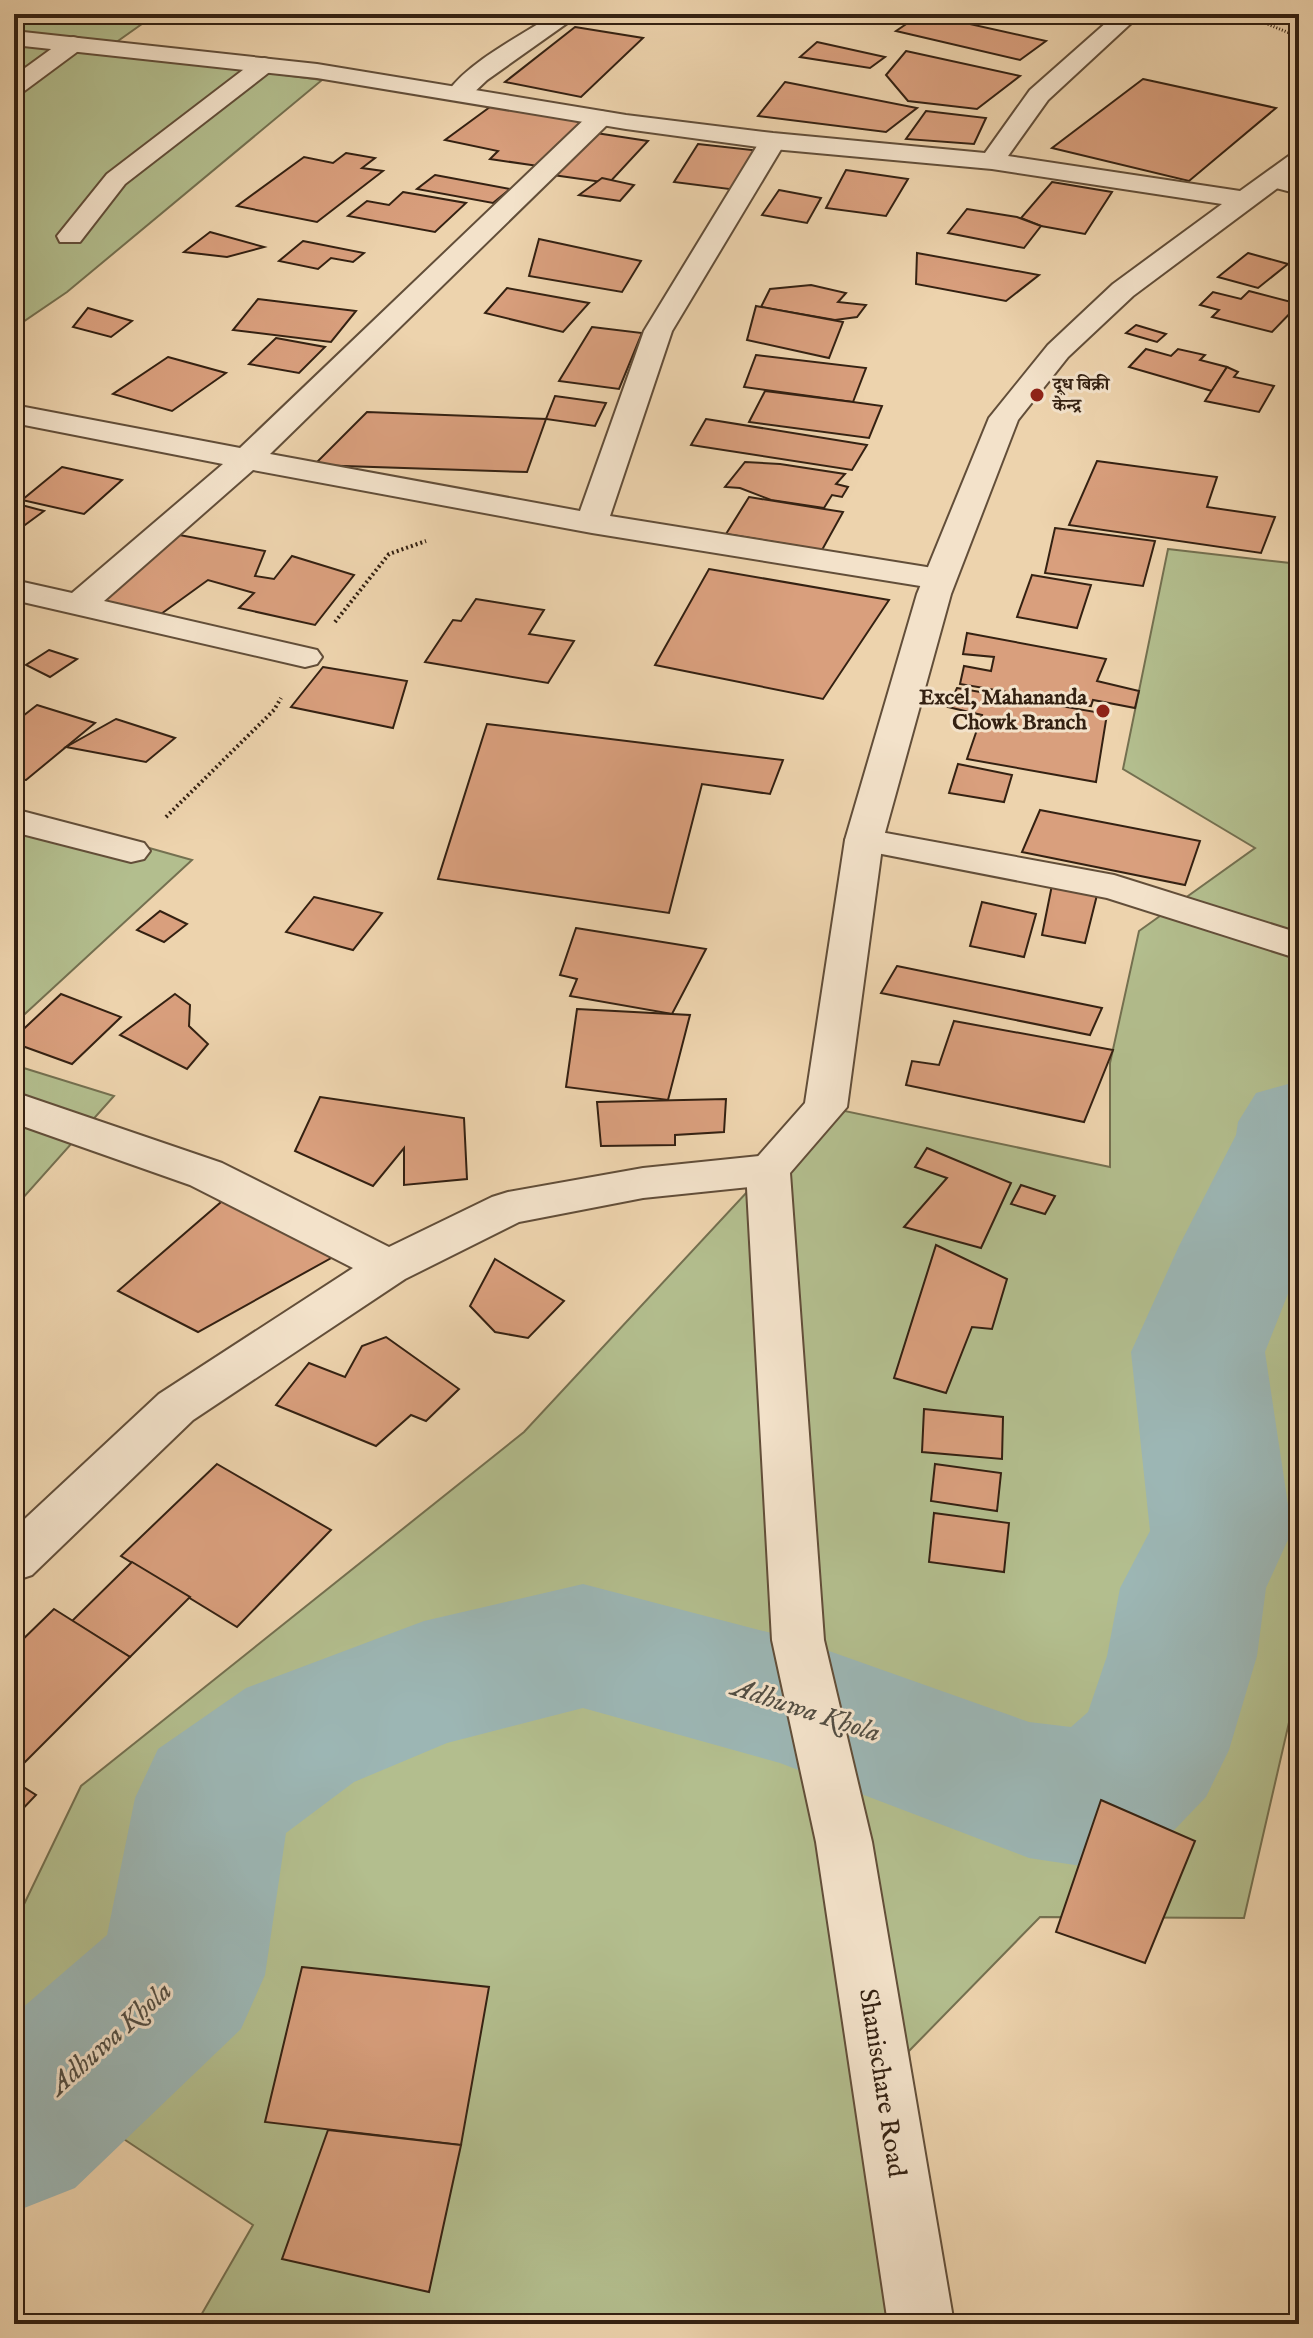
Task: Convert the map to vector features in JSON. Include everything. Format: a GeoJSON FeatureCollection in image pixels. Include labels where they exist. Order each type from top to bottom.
{"type":"FeatureCollection","features":[{"type":"Feature","properties":{"kind":"street"},"geometry":{"type":"LineString","coordinates":[[459,93],[492,66],[569,14]]}},
{"type":"Feature","properties":{"kind":"street"},"geometry":{"type":"LineString","coordinates":[[992,161],[1039,95],[1130,14]]}},
{"type":"Feature","properties":{"kind":"street"},"geometry":{"type":"LineString","coordinates":[[14,38],[397,82],[600,118],[773,141],[1279,182]]}},
{"type":"Feature","properties":{"kind":"street"},"geometry":{"type":"LineString","coordinates":[[14,87],[73,44]]}},
{"type":"Feature","properties":{"kind":"street"},"geometry":{"type":"LineString","coordinates":[[70,236],[116,179],[264,65]]}},
{"type":"Feature","properties":{"kind":"street"},"geometry":{"type":"LineString","coordinates":[[79,605],[247,459],[600,118]]}},
{"type":"Feature","properties":{"kind":"street"},"geometry":{"type":"LineString","coordinates":[[592,523],[658,331],[773,141]]}},
{"type":"Feature","properties":{"kind":"street"},"geometry":{"type":"LineString","coordinates":[[14,1560],[176,1407],[389,1267],[508,1208],[643,1183],[768,1170],[826,1107],[864,840],[939,579],[1004,418],[1058,351],[1123,290],[1279,182]]}},
{"type":"Feature","properties":{"kind":"street"},"geometry":{"type":"LineString","coordinates":[[14,414],[592,523],[939,579]]}},
{"type":"Feature","properties":{"kind":"street"},"geometry":{"type":"LineString","coordinates":[[14,590],[305,657]]}},
{"type":"Feature","properties":{"kind":"street"},"geometry":{"type":"LineString","coordinates":[[14,820],[131,851]]}},
{"type":"Feature","properties":{"kind":"street"},"geometry":{"type":"LineString","coordinates":[[864,840],[1114,887],[1299,946]]}},
{"type":"Feature","properties":{"kind":"street"},"geometry":{"type":"LineString","coordinates":[[14,1107],[206,1174],[389,1267]]}},
{"type":"Feature","properties":{"kind":"street","name":"Shanischare Road"},"geometry":{"type":"LineString","coordinates":[[768,1170],[798,1640],[844,1842],[929,2321]]}},
{"type":"Feature","properties":{"kind":"path"},"geometry":{"type":"LineString","coordinates":[[1243,14],[1299,37]]}},
{"type":"Feature","properties":{"kind":"path"},"geometry":{"type":"LineString","coordinates":[[131,851],[274,710],[305,657],[376,574],[389,554],[431,539]]}},
{"type":"Feature","properties":{"kind":"green space"},"geometry":{"type":"Polygon","coordinates":[[[14,14],[156,14],[108,48],[14,37],[14,14]]]}},
{"type":"Feature","properties":{"kind":"green space"},"geometry":{"type":"Polygon","coordinates":[[[14,39],[322,80],[67,292],[14,328],[14,39]]]}},
{"type":"Feature","properties":{"kind":"green space"},"geometry":{"type":"Polygon","coordinates":[[[1168,549],[1299,564],[1299,1679],[1244,1918],[1040,1917],[909,2051],[919,2316],[946,2324],[196,2324],[253,2225],[14,2066],[14,1925],[81,1786],[524,1432],[826,1107],[1110,1167],[1110,1063],[1139,931],[1255,848],[1123,769],[1168,549]]]}},
{"type":"Feature","properties":{"kind":"green space"},"geometry":{"type":"Polygon","coordinates":[[[14,810],[192,860],[14,1024],[14,810]]]}},
{"type":"Feature","properties":{"kind":"green space"},"geometry":{"type":"Polygon","coordinates":[[[14,1065],[114,1096],[14,1208],[14,1065]]]}},
{"type":"Feature","properties":{"kind":"building"},"geometry":{"type":"Polygon","coordinates":[[[921,14],[1046,41],[1020,60],[896,31],[921,14]]]}},
{"type":"Feature","properties":{"kind":"building"},"geometry":{"type":"Polygon","coordinates":[[[575,27],[643,38],[581,97],[505,82],[575,27]]]}},
{"type":"Feature","properties":{"kind":"building"},"geometry":{"type":"Polygon","coordinates":[[[817,42],[885,57],[870,68],[800,57],[817,42]]]}},
{"type":"Feature","properties":{"kind":"building"},"geometry":{"type":"Polygon","coordinates":[[[906,51],[1020,76],[977,109],[908,101],[886,75],[906,51]]]}},
{"type":"Feature","properties":{"kind":"building"},"geometry":{"type":"Polygon","coordinates":[[[1143,79],[1276,108],[1189,181],[1052,148],[1143,79]]]}},
{"type":"Feature","properties":{"kind":"building"},"geometry":{"type":"Polygon","coordinates":[[[785,82],[917,108],[886,132],[758,116],[785,82]]]}},
{"type":"Feature","properties":{"kind":"building"},"geometry":{"type":"Polygon","coordinates":[[[494,104],[585,123],[538,166],[490,159],[498,151],[445,140],[494,104]]]}},
{"type":"Feature","properties":{"kind":"building"},"geometry":{"type":"Polygon","coordinates":[[[926,111],[986,118],[974,144],[906,139],[926,111]]]}},
{"type":"Feature","properties":{"kind":"building"},"geometry":{"type":"Polygon","coordinates":[[[596,133],[648,141],[609,183],[553,175],[596,133]]]}},
{"type":"Feature","properties":{"kind":"building"},"geometry":{"type":"Polygon","coordinates":[[[698,144],[761,151],[737,190],[674,182],[698,144]]]}},
{"type":"Feature","properties":{"kind":"building"},"geometry":{"type":"Polygon","coordinates":[[[346,153],[375,158],[362,168],[383,171],[317,222],[237,206],[304,157],[333,163],[346,153]]]}},
{"type":"Feature","properties":{"kind":"building"},"geometry":{"type":"Polygon","coordinates":[[[846,170],[908,179],[886,216],[826,208],[846,170]]]}},
{"type":"Feature","properties":{"kind":"building"},"geometry":{"type":"Polygon","coordinates":[[[435,175],[510,189],[493,203],[417,189],[435,175]]]}},
{"type":"Feature","properties":{"kind":"building"},"geometry":{"type":"Polygon","coordinates":[[[602,178],[634,185],[620,201],[579,195],[602,178]]]}},
{"type":"Feature","properties":{"kind":"building"},"geometry":{"type":"Polygon","coordinates":[[[1052,182],[1112,192],[1085,234],[1041,226],[1021,218],[1052,182]]]}},
{"type":"Feature","properties":{"kind":"building"},"geometry":{"type":"Polygon","coordinates":[[[779,190],[821,198],[807,223],[762,215],[779,190]]]}},
{"type":"Feature","properties":{"kind":"building"},"geometry":{"type":"Polygon","coordinates":[[[403,192],[466,203],[435,232],[348,216],[367,201],[389,205],[403,192]]]}},
{"type":"Feature","properties":{"kind":"building"},"geometry":{"type":"Polygon","coordinates":[[[967,209],[1017,217],[1041,226],[1024,248],[948,233],[967,209]]]}},
{"type":"Feature","properties":{"kind":"building"},"geometry":{"type":"Polygon","coordinates":[[[210,232],[264,247],[227,257],[184,252],[210,232]]]}},
{"type":"Feature","properties":{"kind":"building"},"geometry":{"type":"Polygon","coordinates":[[[539,239],[641,261],[622,292],[529,276],[539,239]]]}},
{"type":"Feature","properties":{"kind":"building"},"geometry":{"type":"Polygon","coordinates":[[[303,241],[364,253],[353,262],[331,258],[318,269],[279,261],[303,241]]]}},
{"type":"Feature","properties":{"kind":"building"},"geometry":{"type":"Polygon","coordinates":[[[917,253],[1039,275],[1006,301],[916,284],[917,253]]]}},
{"type":"Feature","properties":{"kind":"building"},"geometry":{"type":"Polygon","coordinates":[[[1248,253],[1288,264],[1258,288],[1218,277],[1248,253]]]}},
{"type":"Feature","properties":{"kind":"building"},"geometry":{"type":"Polygon","coordinates":[[[811,285],[846,293],[838,302],[866,305],[857,317],[835,320],[761,307],[770,289],[811,285]]]}},
{"type":"Feature","properties":{"kind":"building"},"geometry":{"type":"Polygon","coordinates":[[[507,288],[589,303],[563,332],[485,313],[507,288]]]}},
{"type":"Feature","properties":{"kind":"building"},"geometry":{"type":"Polygon","coordinates":[[[1249,291],[1299,304],[1272,332],[1212,317],[1219,310],[1200,305],[1213,292],[1241,299],[1249,291]]]}},
{"type":"Feature","properties":{"kind":"building"},"geometry":{"type":"Polygon","coordinates":[[[258,299],[356,311],[331,342],[233,330],[258,299]]]}},
{"type":"Feature","properties":{"kind":"building"},"geometry":{"type":"Polygon","coordinates":[[[756,306],[843,322],[829,358],[747,340],[756,306]]]}},
{"type":"Feature","properties":{"kind":"building"},"geometry":{"type":"Polygon","coordinates":[[[88,308],[132,321],[111,337],[73,327],[88,308]]]}},
{"type":"Feature","properties":{"kind":"building"},"geometry":{"type":"Polygon","coordinates":[[[1136,325],[1166,334],[1157,342],[1126,333],[1136,325]]]}},
{"type":"Feature","properties":{"kind":"building"},"geometry":{"type":"Polygon","coordinates":[[[592,327],[642,333],[619,389],[559,381],[592,327]]]}},
{"type":"Feature","properties":{"kind":"building"},"geometry":{"type":"Polygon","coordinates":[[[276,338],[325,347],[299,373],[249,364],[276,338]]]}},
{"type":"Feature","properties":{"kind":"building"},"geometry":{"type":"Polygon","coordinates":[[[1146,349],[1171,356],[1178,349],[1205,355],[1200,360],[1227,367],[1212,391],[1129,367],[1146,349]]]}},
{"type":"Feature","properties":{"kind":"building"},"geometry":{"type":"Polygon","coordinates":[[[756,355],[866,368],[853,402],[744,387],[756,355]]]}},
{"type":"Feature","properties":{"kind":"building"},"geometry":{"type":"Polygon","coordinates":[[[168,357],[226,373],[172,411],[113,394],[168,357]]]}},
{"type":"Feature","properties":{"kind":"building"},"geometry":{"type":"Polygon","coordinates":[[[1227,367],[1238,372],[1234,377],[1274,386],[1259,412],[1205,401],[1227,367]]]}},
{"type":"Feature","properties":{"kind":"building"},"geometry":{"type":"Polygon","coordinates":[[[765,391],[882,406],[869,438],[749,422],[765,391]]]}},
{"type":"Feature","properties":{"kind":"building"},"geometry":{"type":"Polygon","coordinates":[[[555,396],[606,403],[595,426],[546,419],[555,396]]]}},
{"type":"Feature","properties":{"kind":"building"},"geometry":{"type":"Polygon","coordinates":[[[367,412],[546,419],[527,472],[314,465],[367,412]]]}},
{"type":"Feature","properties":{"kind":"building"},"geometry":{"type":"Polygon","coordinates":[[[706,419],[867,445],[852,470],[691,445],[706,419]]]}},
{"type":"Feature","properties":{"kind":"building"},"geometry":{"type":"Polygon","coordinates":[[[1097,461],[1217,477],[1207,507],[1275,517],[1261,553],[1069,525],[1097,461]]]}},
{"type":"Feature","properties":{"kind":"building"},"geometry":{"type":"Polygon","coordinates":[[[745,462],[845,474],[836,484],[848,487],[842,497],[832,495],[824,508],[771,500],[740,488],[725,487],[745,462]]]}},
{"type":"Feature","properties":{"kind":"building"},"geometry":{"type":"Polygon","coordinates":[[[62,467],[122,480],[84,514],[22,500],[62,467]]]}},
{"type":"Feature","properties":{"kind":"building"},"geometry":{"type":"Polygon","coordinates":[[[749,497],[843,512],[822,550],[726,534],[749,497]]]}},
{"type":"Feature","properties":{"kind":"building"},"geometry":{"type":"Polygon","coordinates":[[[14,503],[44,511],[14,533],[14,503]]]}},
{"type":"Feature","properties":{"kind":"building"},"geometry":{"type":"Polygon","coordinates":[[[1055,528],[1155,541],[1143,586],[1045,573],[1055,528]]]}},
{"type":"Feature","properties":{"kind":"building"},"geometry":{"type":"Polygon","coordinates":[[[174,534],[265,551],[255,576],[274,579],[292,556],[354,575],[315,625],[239,608],[254,593],[208,580],[161,614],[100,600],[174,534]]]}},
{"type":"Feature","properties":{"kind":"building"},"geometry":{"type":"Polygon","coordinates":[[[709,569],[889,600],[823,699],[655,665],[709,569]]]}},
{"type":"Feature","properties":{"kind":"building"},"geometry":{"type":"Polygon","coordinates":[[[1032,575],[1091,585],[1077,628],[1017,617],[1032,575]]]}},
{"type":"Feature","properties":{"kind":"building"},"geometry":{"type":"Polygon","coordinates":[[[476,599],[544,610],[529,634],[574,641],[548,683],[425,662],[453,620],[461,621],[476,599]]]}},
{"type":"Feature","properties":{"kind":"building"},"geometry":{"type":"Polygon","coordinates":[[[967,633],[1106,659],[1097,681],[1139,691],[1135,708],[1093,700],[1091,706],[960,684],[964,666],[991,671],[994,657],[963,654],[967,633]]]}},
{"type":"Feature","properties":{"kind":"building"},"geometry":{"type":"Polygon","coordinates":[[[49,650],[77,659],[50,677],[26,665],[49,650]]]}},
{"type":"Feature","properties":{"kind":"building"},"geometry":{"type":"Polygon","coordinates":[[[323,667],[407,681],[393,728],[291,707],[323,667]]]}},
{"type":"Feature","properties":{"kind":"building"},"geometry":{"type":"Polygon","coordinates":[[[957,688],[1107,714],[1096,782],[967,759],[982,715],[948,707],[957,688]]]}},
{"type":"Feature","properties":{"kind":"building"},"geometry":{"type":"Polygon","coordinates":[[[37,705],[95,723],[26,780],[14,778],[14,723],[37,705]]]}},
{"type":"Feature","properties":{"kind":"building"},"geometry":{"type":"Polygon","coordinates":[[[116,719],[175,738],[146,762],[66,747],[116,719]]]}},
{"type":"Feature","properties":{"kind":"building"},"geometry":{"type":"Polygon","coordinates":[[[487,724],[783,760],[770,794],[702,784],[669,913],[438,879],[487,724]]]}},
{"type":"Feature","properties":{"kind":"building"},"geometry":{"type":"Polygon","coordinates":[[[958,764],[1012,775],[1004,802],[949,793],[958,764]]]}},
{"type":"Feature","properties":{"kind":"building"},"geometry":{"type":"Polygon","coordinates":[[[1040,810],[1200,841],[1185,885],[1022,852],[1040,810]]]}},
{"type":"Feature","properties":{"kind":"building"},"geometry":{"type":"Polygon","coordinates":[[[1052,885],[1097,895],[1085,943],[1042,935],[1052,885]]]}},
{"type":"Feature","properties":{"kind":"building"},"geometry":{"type":"Polygon","coordinates":[[[314,897],[382,913],[353,950],[286,932],[314,897]]]}},
{"type":"Feature","properties":{"kind":"building"},"geometry":{"type":"Polygon","coordinates":[[[982,902],[1036,914],[1024,957],[970,946],[982,902]]]}},
{"type":"Feature","properties":{"kind":"building"},"geometry":{"type":"Polygon","coordinates":[[[160,911],[187,924],[164,942],[137,930],[160,911]]]}},
{"type":"Feature","properties":{"kind":"building"},"geometry":{"type":"Polygon","coordinates":[[[576,928],[706,949],[672,1014],[570,996],[577,979],[560,975],[576,928]]]}},
{"type":"Feature","properties":{"kind":"building"},"geometry":{"type":"Polygon","coordinates":[[[897,966],[1102,1008],[1090,1035],[881,993],[897,966]]]}},
{"type":"Feature","properties":{"kind":"building"},"geometry":{"type":"Polygon","coordinates":[[[61,994],[121,1017],[72,1064],[14,1043],[14,1038],[61,994]]]}},
{"type":"Feature","properties":{"kind":"building"},"geometry":{"type":"Polygon","coordinates":[[[175,994],[190,1005],[189,1026],[208,1044],[187,1069],[120,1035],[175,994]]]}},
{"type":"Feature","properties":{"kind":"building"},"geometry":{"type":"Polygon","coordinates":[[[577,1009],[690,1015],[668,1100],[566,1087],[577,1009]]]}},
{"type":"Feature","properties":{"kind":"building"},"geometry":{"type":"Polygon","coordinates":[[[954,1021],[1113,1050],[1084,1122],[906,1085],[912,1061],[939,1065],[954,1021]]]}},
{"type":"Feature","properties":{"kind":"building"},"geometry":{"type":"Polygon","coordinates":[[[320,1097],[464,1118],[467,1179],[404,1185],[404,1148],[373,1186],[295,1151],[320,1097]]]}},
{"type":"Feature","properties":{"kind":"building"},"geometry":{"type":"Polygon","coordinates":[[[726,1099],[724,1132],[675,1135],[675,1145],[601,1146],[597,1102],[726,1099]]]}},
{"type":"Feature","properties":{"kind":"building"},"geometry":{"type":"Polygon","coordinates":[[[927,1148],[1011,1183],[981,1248],[904,1227],[947,1178],[915,1167],[927,1148]]]}},
{"type":"Feature","properties":{"kind":"building"},"geometry":{"type":"Polygon","coordinates":[[[1021,1185],[1055,1196],[1045,1214],[1011,1204],[1021,1185]]]}},
{"type":"Feature","properties":{"kind":"building"},"geometry":{"type":"Polygon","coordinates":[[[228,1196],[333,1257],[198,1332],[118,1291],[228,1196]]]}},
{"type":"Feature","properties":{"kind":"building"},"geometry":{"type":"Polygon","coordinates":[[[936,1245],[1007,1279],[992,1329],[972,1327],[946,1393],[894,1378],[936,1245]]]}},
{"type":"Feature","properties":{"kind":"building"},"geometry":{"type":"Polygon","coordinates":[[[495,1259],[564,1301],[528,1338],[495,1332],[470,1306],[495,1259]]]}},
{"type":"Feature","properties":{"kind":"building"},"geometry":{"type":"Polygon","coordinates":[[[386,1337],[459,1389],[426,1421],[411,1415],[376,1446],[276,1405],[309,1363],[345,1377],[362,1346],[386,1337]]]}},
{"type":"Feature","properties":{"kind":"building"},"geometry":{"type":"Polygon","coordinates":[[[924,1409],[1003,1417],[1002,1459],[922,1452],[924,1409]]]}},
{"type":"Feature","properties":{"kind":"building"},"geometry":{"type":"Polygon","coordinates":[[[217,1464],[331,1530],[237,1627],[121,1556],[217,1464]]]}},
{"type":"Feature","properties":{"kind":"building"},"geometry":{"type":"Polygon","coordinates":[[[935,1464],[1001,1473],[997,1511],[931,1501],[935,1464]]]}},
{"type":"Feature","properties":{"kind":"building"},"geometry":{"type":"Polygon","coordinates":[[[934,1513],[1009,1523],[1004,1572],[929,1562],[934,1513]]]}},
{"type":"Feature","properties":{"kind":"building"},"geometry":{"type":"Polygon","coordinates":[[[132,1562],[190,1597],[130,1657],[72,1621],[132,1562]]]}},
{"type":"Feature","properties":{"kind":"building"},"geometry":{"type":"Polygon","coordinates":[[[54,1609],[130,1657],[14,1773],[14,1648],[54,1609]]]}},
{"type":"Feature","properties":{"kind":"building"},"geometry":{"type":"Polygon","coordinates":[[[14,1781],[36,1795],[14,1818],[14,1781]]]}},
{"type":"Feature","properties":{"kind":"building"},"geometry":{"type":"Polygon","coordinates":[[[1101,1800],[1195,1841],[1145,1963],[1056,1932],[1101,1800]]]}},
{"type":"Feature","properties":{"kind":"building"},"geometry":{"type":"Polygon","coordinates":[[[302,1967],[489,1987],[461,2145],[265,2122],[302,1967]]]}},
{"type":"Feature","properties":{"kind":"building"},"geometry":{"type":"Polygon","coordinates":[[[328,2130],[461,2145],[429,2292],[282,2259],[328,2130]]]}},
{"type":"Feature","properties":{"kind":"waterway","name":"Adhuwa Khola"},"geometry":{"type":"LineString","coordinates":[[14,2128],[182,1975],[213,1798],[300,1735],[424,1685],[583,1646],[798,1704],[1029,1790],[1101,1800],[1152,1750],[1182,1656],[1193,1588],[1221,1531],[1198,1352],[1243,1246],[1297,1135],[1299,1122]]}},
{"type":"Feature","properties":{"kind":"place","name":"दूध बिक्री केन्द्र"},"geometry":{"type":"Point","coordinates":[1037,395]}},
{"type":"Feature","properties":{"kind":"place","name":"Excel, Mahananda Chowk Branch"},"geometry":{"type":"Point","coordinates":[1103,711]}}]}
